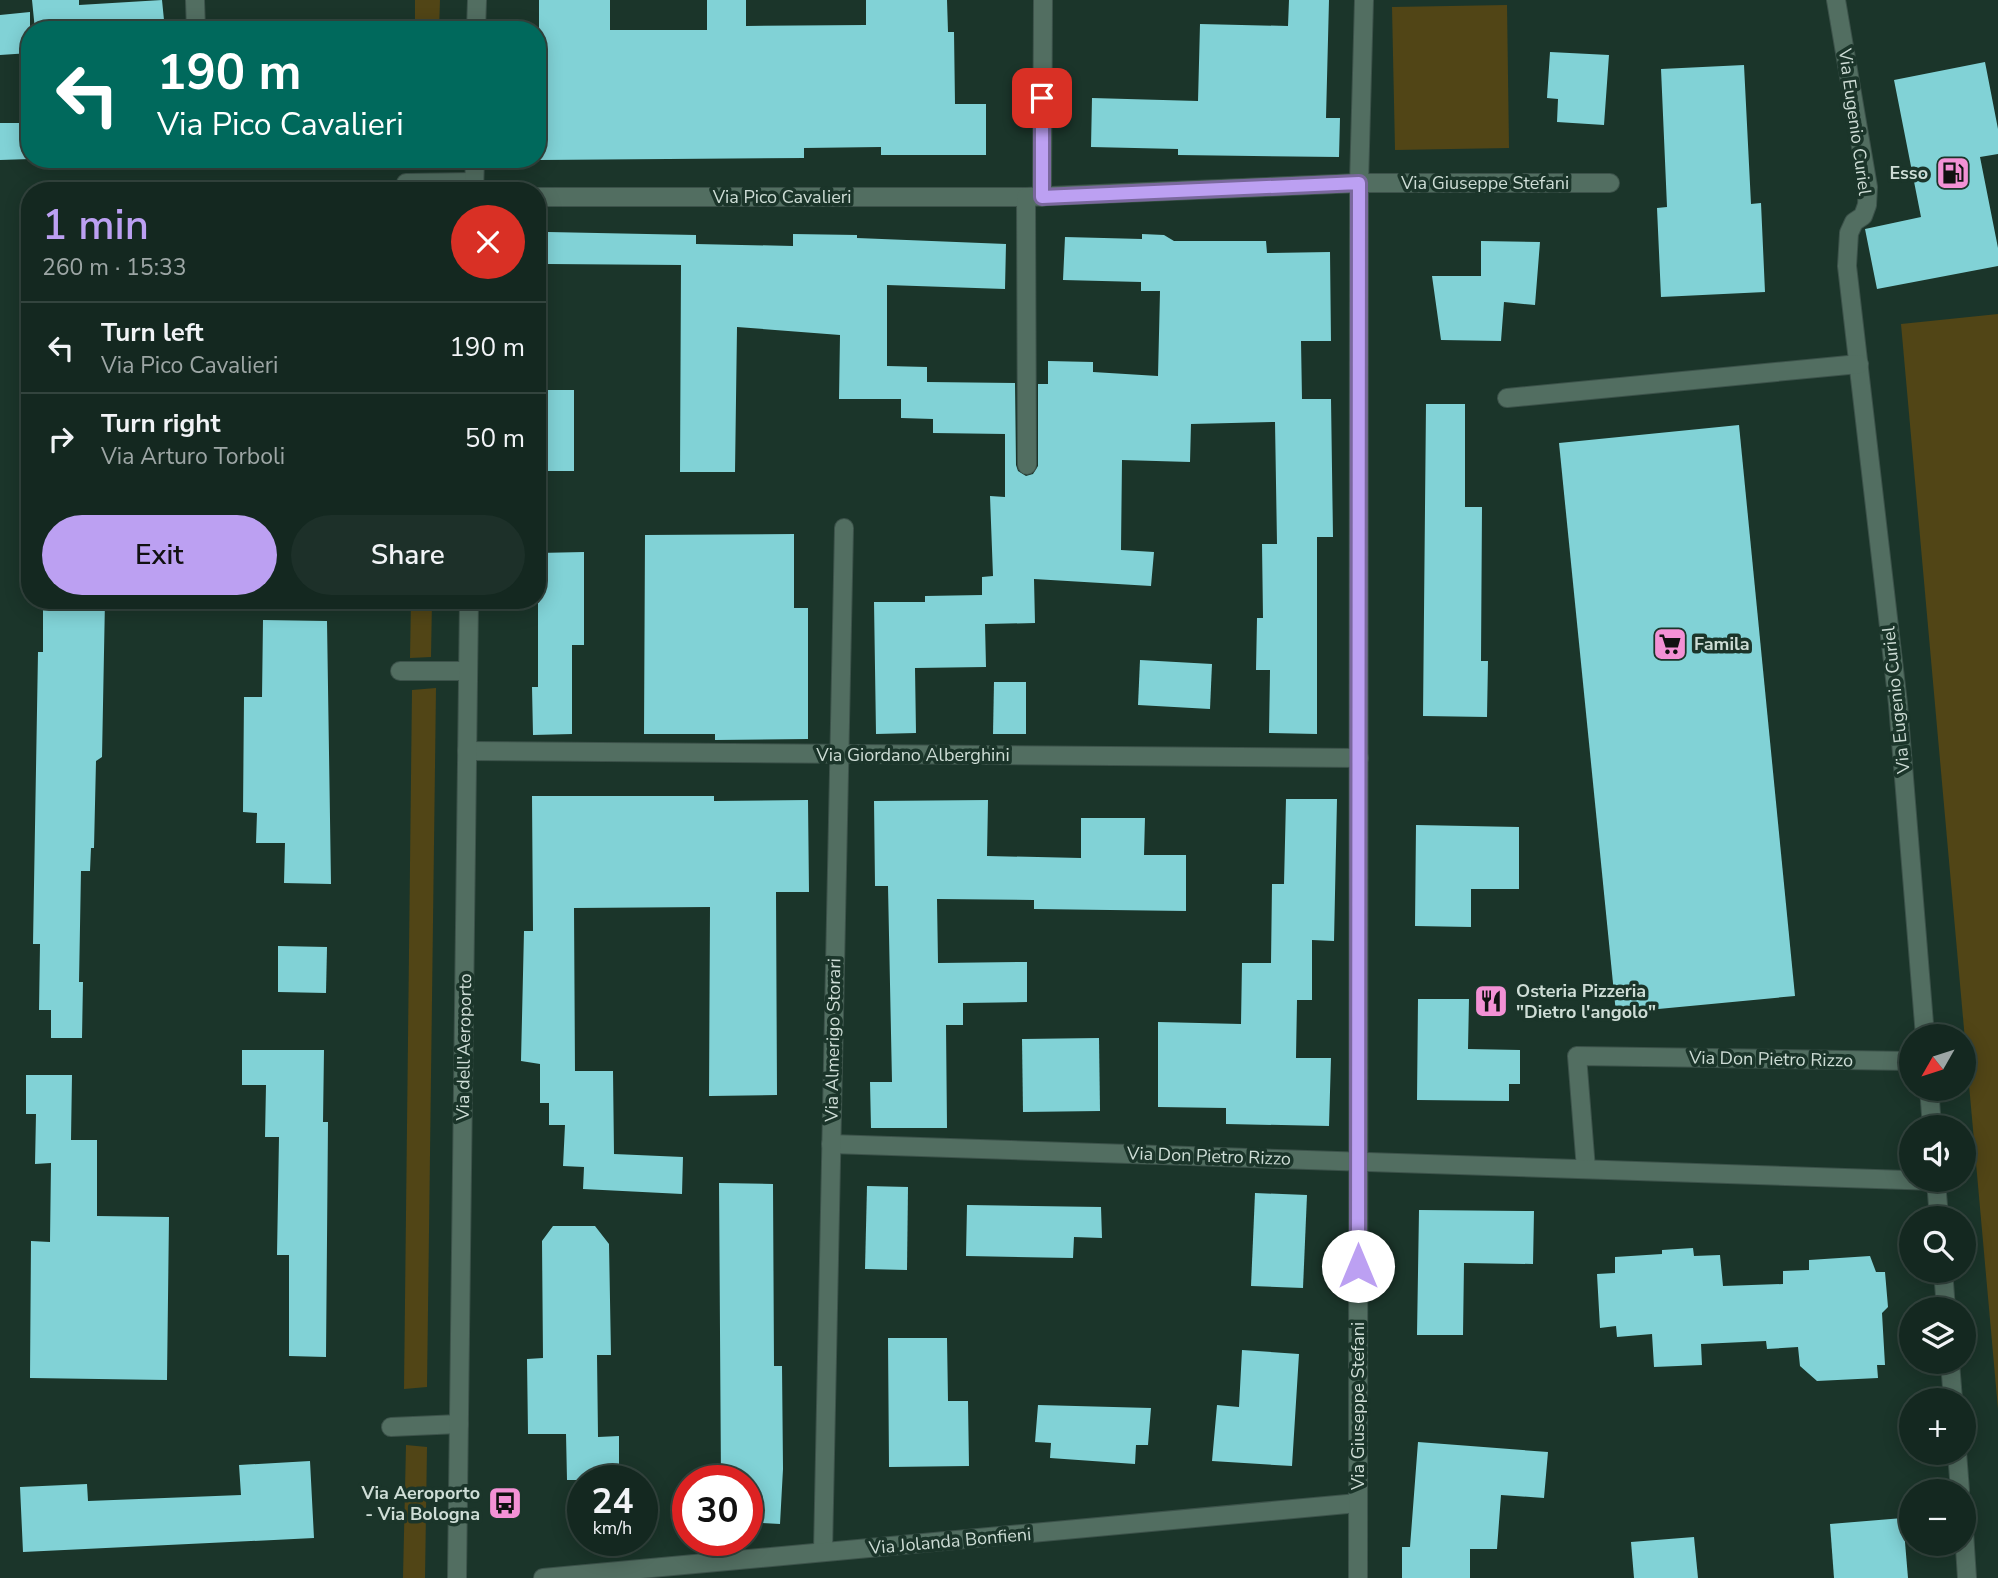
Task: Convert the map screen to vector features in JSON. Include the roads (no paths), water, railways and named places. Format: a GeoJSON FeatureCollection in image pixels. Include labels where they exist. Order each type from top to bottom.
{"type":"FeatureCollection","features":[{"type":"Feature","properties":{"kind":"street"},"geometry":{"type":"LineString","coordinates":[[195,0],[195,21]]}},
{"type":"Feature","properties":{"kind":"street"},"geometry":{"type":"LineString","coordinates":[[476,21],[477,0]]}},
{"type":"Feature","properties":{"kind":"street"},"geometry":{"type":"LineString","coordinates":[[1027,465],[1034,197],[1043,0]]}},
{"type":"Feature","properties":{"kind":"street","name":"Via Giuseppe Stefani"},"geometry":{"type":"LineString","coordinates":[[1358,1578],[1359,183],[1364,0]]}},
{"type":"Feature","properties":{"kind":"street","name":"Via Eugenio Curiel"},"geometry":{"type":"LineString","coordinates":[[1836,0],[1868,187],[1867,205],[1863,216],[1854,222],[1847,248],[1901,738],[1923,1024]]}},
{"type":"Feature","properties":{"kind":"street","name":"Via Pico Cavalieri"},"geometry":{"type":"LineString","coordinates":[[546,197],[1034,197],[1359,183]]}},
{"type":"Feature","properties":{"kind":"street","name":"Via Giuseppe Stefani"},"geometry":{"type":"LineString","coordinates":[[1359,183],[1611,183]]}},
{"type":"Feature","properties":{"kind":"street"},"geometry":{"type":"LineString","coordinates":[[1507,398],[1858,364]]}},
{"type":"Feature","properties":{"kind":"street","name":"Via Almerigo Storari"},"geometry":{"type":"LineString","coordinates":[[823,1552],[844,527]]}},
{"type":"Feature","properties":{"kind":"street","name":"Via dell'Aeroporto"},"geometry":{"type":"LineString","coordinates":[[457,1578],[469,609]]}},
{"type":"Feature","properties":{"kind":"street"},"geometry":{"type":"LineString","coordinates":[[400,671],[468,671]]}},
{"type":"Feature","properties":{"kind":"street","name":"Via Giordano Alberghini"},"geometry":{"type":"LineString","coordinates":[[467,751],[1359,758]]}},
{"type":"Feature","properties":{"kind":"street","name":"Via Don Pietro Rizzo"},"geometry":{"type":"LineString","coordinates":[[1587,1169],[1577,1056],[1899,1061]]}},
{"type":"Feature","properties":{"kind":"street","name":"Via Don Pietro Rizzo"},"geometry":{"type":"LineString","coordinates":[[831,1144],[1899,1179]]}},
{"type":"Feature","properties":{"kind":"street"},"geometry":{"type":"LineString","coordinates":[[391,1427],[459,1424]]}},
{"type":"Feature","properties":{"kind":"street","name":"Via Jolanda Bonfieni"},"geometry":{"type":"LineString","coordinates":[[543,1578],[1358,1503]]}},
{"type":"Feature","properties":{"kind":"street"},"geometry":{"type":"LineString","coordinates":[[1966,1556],[1967,1578]]}},
{"type":"Feature","properties":{"kind":"place","name":"Esso"},"geometry":{"type":"Point","coordinates":[1953,173]}},
{"type":"Feature","properties":{"kind":"place","name":"Famila"},"geometry":{"type":"Point","coordinates":[1670,644]}},
{"type":"Feature","properties":{"kind":"place","name":"Osteria Pizzeria \"Dietro l'angolo\""},"geometry":{"type":"Point","coordinates":[1491,1001]}},
{"type":"Feature","properties":{"kind":"place","name":"Via Aeroporto - Via Bologna"},"geometry":{"type":"Point","coordinates":[505,1503]}}]}
